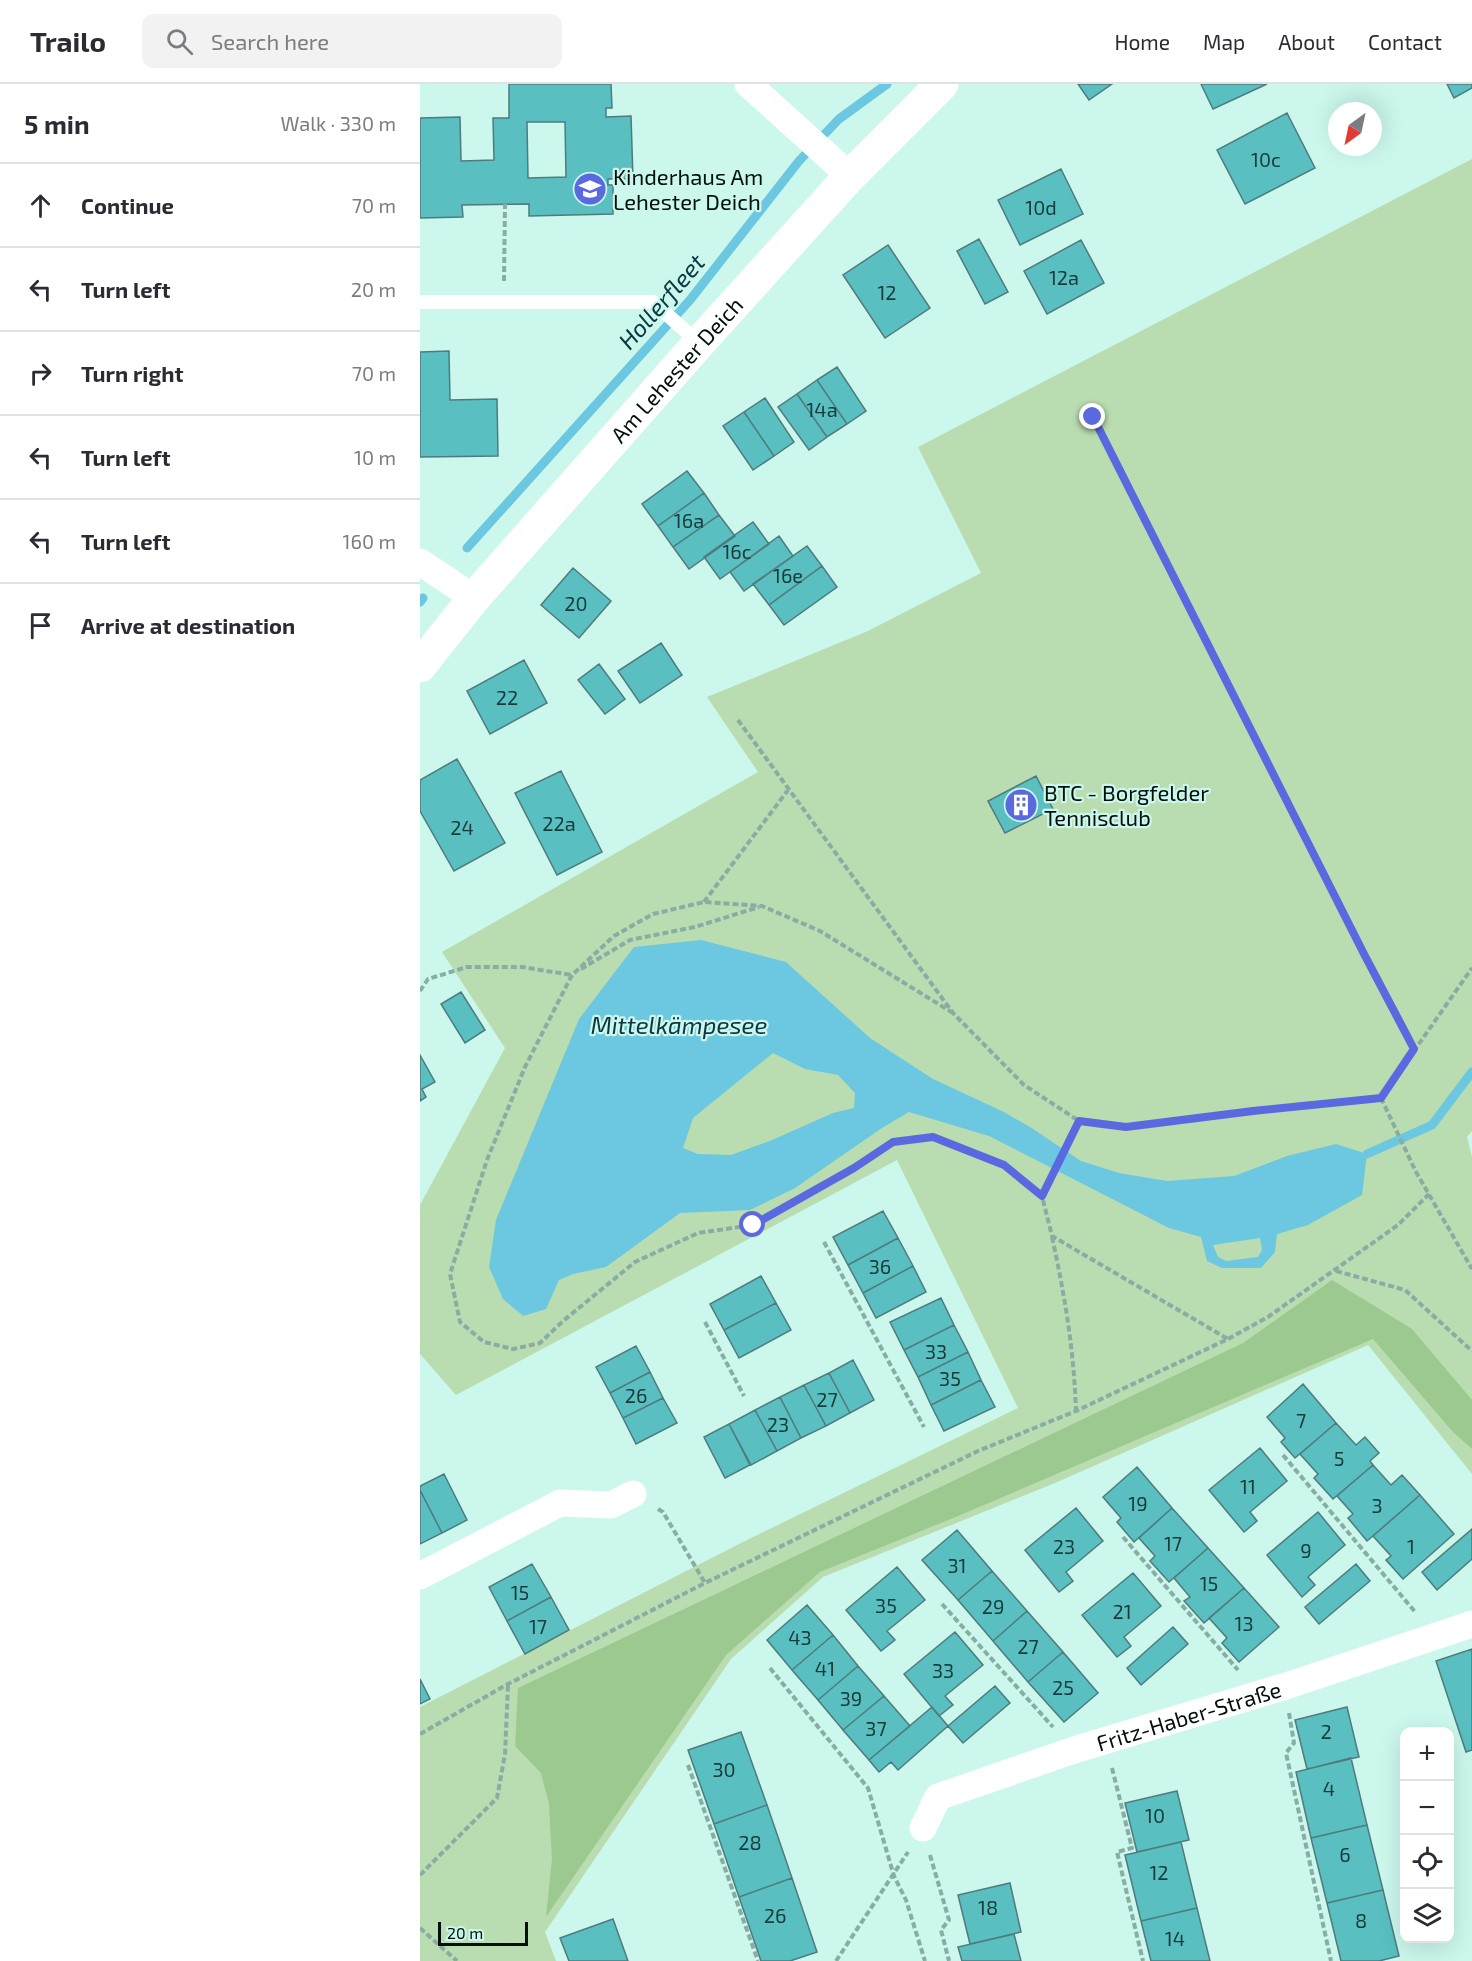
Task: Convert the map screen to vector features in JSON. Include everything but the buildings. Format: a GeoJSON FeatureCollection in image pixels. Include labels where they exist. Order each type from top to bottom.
{"type":"FeatureCollection","features":[{"type":"Feature","properties":{"kind":"street"},"geometry":{"type":"LineString","coordinates":[[748,84],[838,165]]}},
{"type":"Feature","properties":{"kind":"street","name":"Am Lehester Deich"},"geometry":{"type":"LineString","coordinates":[[420,666],[688,334],[838,165],[942,84]]}},
{"type":"Feature","properties":{"kind":"street"},"geometry":{"type":"LineString","coordinates":[[420,562],[474,598]]}},
{"type":"Feature","properties":{"kind":"street"},"geometry":{"type":"LineString","coordinates":[[420,1576],[560,1503],[611,1505],[633,1494]]}},
{"type":"Feature","properties":{"kind":"street","name":"Fritz-Haber-Straße"},"geometry":{"type":"LineString","coordinates":[[923,1828],[938,1797],[1074,1750],[1286,1686],[1472,1624]]}},
{"type":"Feature","properties":{"kind":"lane"},"geometry":{"type":"LineString","coordinates":[[420,302],[653,302],[688,334]]}},
{"type":"Feature","properties":{"kind":"path"},"geometry":{"type":"LineString","coordinates":[[504,302],[506,204]]}},
{"type":"Feature","properties":{"kind":"path"},"geometry":{"type":"LineString","coordinates":[[1093,417],[1414,1049]]}},
{"type":"Feature","properties":{"kind":"path"},"geometry":{"type":"LineString","coordinates":[[738,720],[953,1013],[1024,1085],[1079,1121],[1126,1127],[1381,1098]]}},
{"type":"Feature","properties":{"kind":"path"},"geometry":{"type":"LineString","coordinates":[[704,902],[788,790]]}},
{"type":"Feature","properties":{"kind":"path"},"geometry":{"type":"LineString","coordinates":[[953,1013],[820,931],[762,906],[704,902],[652,914],[614,936],[572,975],[525,1067],[487,1160],[450,1274],[460,1322],[484,1342],[513,1349],[540,1343],[563,1321],[635,1262],[698,1233],[753,1225],[854,1168],[893,1142],[933,1137],[1004,1165],[1042,1196],[1065,1293],[1074,1361],[1076,1411]]}},
{"type":"Feature","properties":{"kind":"path"},"geometry":{"type":"LineString","coordinates":[[420,991],[428,979],[467,967],[522,967],[572,975],[630,940],[695,927],[762,906]]}},
{"type":"Feature","properties":{"kind":"path"},"geometry":{"type":"LineString","coordinates":[[1381,1098],[1472,968]]}},
{"type":"Feature","properties":{"kind":"path"},"geometry":{"type":"LineString","coordinates":[[1381,1098],[1394,1130],[1416,1172],[1472,1269]]}},
{"type":"Feature","properties":{"kind":"path"},"geometry":{"type":"LineString","coordinates":[[1042,1196],[1079,1121]]}},
{"type":"Feature","properties":{"kind":"path"},"geometry":{"type":"LineString","coordinates":[[420,1734],[508,1684],[705,1584],[978,1451],[1076,1411],[1228,1339],[1268,1317],[1398,1225],[1429,1194]]}},
{"type":"Feature","properties":{"kind":"path"},"geometry":{"type":"LineString","coordinates":[[1052,1236],[1228,1339]]}},
{"type":"Feature","properties":{"kind":"path"},"geometry":{"type":"LineString","coordinates":[[824,1242],[924,1427]]}},
{"type":"Feature","properties":{"kind":"path"},"geometry":{"type":"LineString","coordinates":[[1335,1270],[1405,1290],[1472,1351]]}},
{"type":"Feature","properties":{"kind":"path"},"geometry":{"type":"LineString","coordinates":[[705,1322],[744,1396]]}},
{"type":"Feature","properties":{"kind":"path"},"geometry":{"type":"LineString","coordinates":[[1283,1455],[1415,1612],[1429,1638]]}},
{"type":"Feature","properties":{"kind":"path"},"geometry":{"type":"LineString","coordinates":[[633,1494],[663,1512],[705,1584]]}},
{"type":"Feature","properties":{"kind":"path"},"geometry":{"type":"LineString","coordinates":[[1123,1537],[1258,1694]]}},
{"type":"Feature","properties":{"kind":"path"},"geometry":{"type":"LineString","coordinates":[[942,1604],[1074,1750]]}},
{"type":"Feature","properties":{"kind":"path"},"geometry":{"type":"LineString","coordinates":[[770,1668],[868,1788],[894,1876],[906,1900],[925,1961]]}},
{"type":"Feature","properties":{"kind":"path"},"geometry":{"type":"LineString","coordinates":[[420,1875],[497,1798],[505,1754],[508,1684]]}},
{"type":"Feature","properties":{"kind":"path"},"geometry":{"type":"LineString","coordinates":[[1286,1686],[1294,1743],[1286,1753],[1331,1961]]}},
{"type":"Feature","properties":{"kind":"path"},"geometry":{"type":"LineString","coordinates":[[1105,1741],[1132,1848],[1117,1852],[1143,1961]]}},
{"type":"Feature","properties":{"kind":"path"},"geometry":{"type":"LineString","coordinates":[[688,1765],[758,1961]]}},
{"type":"Feature","properties":{"kind":"path"},"geometry":{"type":"LineString","coordinates":[[923,1828],[949,1920],[941,1930],[949,1961]]}},
{"type":"Feature","properties":{"kind":"path"},"geometry":{"type":"LineString","coordinates":[[836,1961],[894,1876]]}},
{"type":"Feature","properties":{"kind":"path"},"geometry":{"type":"LineString","coordinates":[[420,1928],[457,1961]]}},
{"type":"Feature","properties":{"kind":"green space"},"geometry":{"type":"Polygon","coordinates":[[[1472,159],[1472,1131],[1467,1137],[1472,1157],[1472,1474],[1368,1345],[1055,1483],[823,1577],[731,1659],[545,1932],[556,1961],[420,1961],[420,1707],[747,1540],[1018,1408],[897,1160],[456,1395],[420,1354],[420,1205],[505,1048],[442,952],[758,772],[707,697],[868,631],[981,573],[918,447],[1472,159]]]}},
{"type":"Feature","properties":{"kind":"green space"},"geometry":{"type":"Polygon","coordinates":[[[1332,1280],[1412,1329],[1472,1400],[1472,1449],[1453,1432],[1373,1339],[958,1516],[820,1572],[726,1655],[546,1917],[552,1859],[549,1804],[541,1773],[515,1746],[518,1688],[1243,1343],[1332,1280]]]}},
{"type":"Feature","properties":{"kind":"water","name":"Mittelkämpesee"},"geometry":{"type":"Polygon","coordinates":[[[701,940],[786,962],[870,1038],[933,1079],[1002,1111],[1081,1161],[1119,1173],[1167,1181],[1234,1176],[1287,1156],[1336,1144],[1367,1154],[1362,1195],[1308,1225],[1277,1234],[1275,1252],[1261,1268],[1222,1268],[1207,1261],[1201,1237],[1169,1228],[989,1136],[909,1112],[795,1188],[750,1210],[680,1213],[606,1267],[573,1274],[559,1280],[546,1309],[523,1316],[503,1299],[489,1267],[496,1220],[579,1019],[634,947],[701,940]],[[773,1053],[693,1118],[683,1148],[698,1154],[731,1155],[833,1113],[854,1108],[855,1093],[838,1075],[805,1069],[773,1053]],[[1260,1238],[1213,1245],[1218,1257],[1226,1261],[1258,1257],[1262,1250],[1260,1238]]]}},
{"type":"Feature","properties":{"kind":"waterway","name":"Hollerfleet"},"geometry":{"type":"LineString","coordinates":[[467,548],[690,300],[799,161],[839,119],[887,84]]}},
{"type":"Feature","properties":{"kind":"waterway","name":"Hollerfleet"},"geometry":{"type":"LineString","coordinates":[[420,602],[423,598]]}},
{"type":"Feature","properties":{"kind":"waterway"},"geometry":{"type":"LineString","coordinates":[[1367,1154],[1432,1125],[1472,1072]]}},
{"type":"Feature","properties":{"kind":"place","name":"Kinderhaus Am Lehester Deich"},"geometry":{"type":"Point","coordinates":[590,189]}},
{"type":"Feature","properties":{"kind":"place","name":"BTC - Borgfelder Tennisclub"},"geometry":{"type":"Point","coordinates":[1021,805]}},
{"type":"Feature","properties":{"kind":"route"},"geometry":{"type":"LineString","coordinates":[[753,1225],[854,1168],[893,1142],[933,1137],[1004,1165],[1042,1196],[1079,1121],[1126,1127],[1381,1098],[1414,1049],[1093,417]]}}]}
